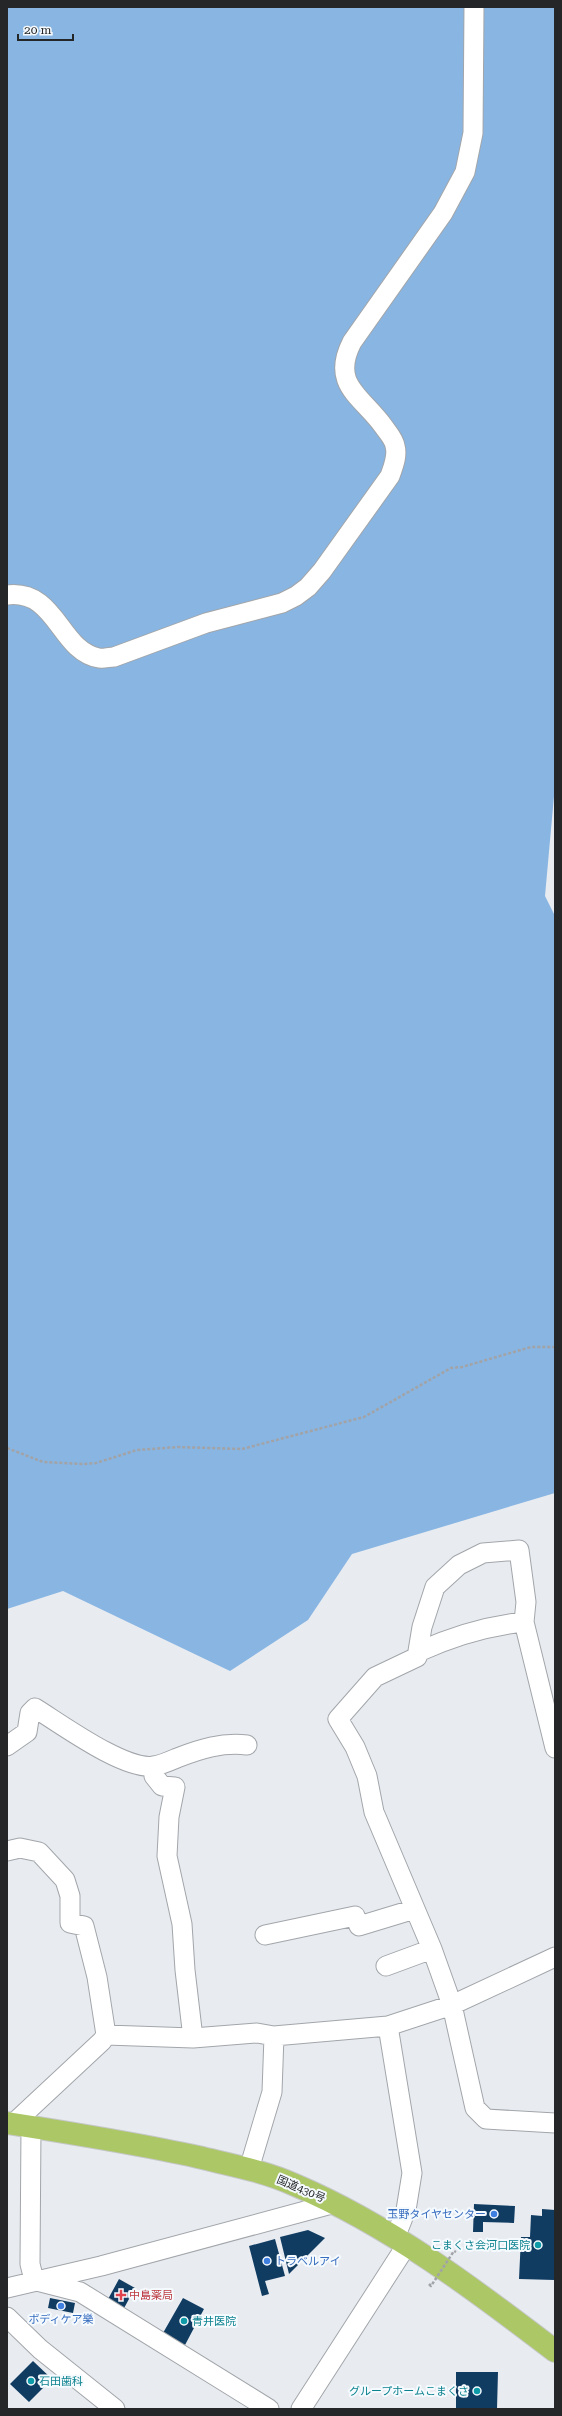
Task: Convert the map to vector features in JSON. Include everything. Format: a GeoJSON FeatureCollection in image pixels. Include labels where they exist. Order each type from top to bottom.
{"type":"FeatureCollection","features":[{"type":"Feature","properties":{"kind":"highway","name":"国道430号"},"geometry":{"type":"LineString","coordinates":[[17,2125],[146,2146],[249,2169],[294,2184],[335,2204],[401,2242],[447,2272],[555,2351]]}},
{"type":"Feature","properties":{"kind":"street"},"geometry":{"type":"LineString","coordinates":[[7,595],[24,594],[37,600],[78,647],[89,655],[100,659],[114,656],[206,623],[282,603],[308,587],[322,571],[390,476],[395,461],[395,446],[390,434],[349,387],[343,372],[345,356],[357,335],[443,213],[465,172],[473,133],[474,7]]}},
{"type":"Feature","properties":{"kind":"street"},"geometry":{"type":"LineString","coordinates":[[555,1748],[524,1622],[526,1602],[519,1550],[483,1553],[459,1565],[435,1587],[422,1627],[417,1657],[376,1677],[338,1719],[355,1747],[367,1776],[374,1812],[432,1949],[452,2005],[475,2108],[486,2119],[555,2123]]}},
{"type":"Feature","properties":{"kind":"street"},"geometry":{"type":"LineString","coordinates":[[418,1652],[464,1633],[497,1624],[524,1622]]}},
{"type":"Feature","properties":{"kind":"street"},"geometry":{"type":"LineString","coordinates":[[7,1746],[26,1732],[30,1713],[35,1708],[119,1759],[154,1766],[198,1750],[229,1743],[247,1745]]}},
{"type":"Feature","properties":{"kind":"street"},"geometry":{"type":"LineString","coordinates":[[154,1766],[154,1776],[162,1786],[175,1787],[166,1856],[182,1924],[185,1970],[193,2038]]}},
{"type":"Feature","properties":{"kind":"street"},"geometry":{"type":"LineString","coordinates":[[7,1851],[20,1848],[40,1852],[65,1880],[70,1896],[70,1923],[84,1926],[97,1977],[106,2035],[102,2042],[17,2125],[30,2264],[34,2280]]}},
{"type":"Feature","properties":{"kind":"street"},"geometry":{"type":"LineString","coordinates":[[266,1935],[355,1916],[359,1926],[415,1909]]}},
{"type":"Feature","properties":{"kind":"street"},"geometry":{"type":"LineString","coordinates":[[386,1966],[432,1949]]}},
{"type":"Feature","properties":{"kind":"street"},"geometry":{"type":"LineString","coordinates":[[106,2035],[193,2038],[257,2033],[274,2036],[388,2026],[452,2005],[555,1957]]}},
{"type":"Feature","properties":{"kind":"street"},"geometry":{"type":"LineString","coordinates":[[301,2409],[401,2242],[412,2173],[388,2026]]}},
{"type":"Feature","properties":{"kind":"street"},"geometry":{"type":"LineString","coordinates":[[249,2169],[272,2092],[274,2036]]}},
{"type":"Feature","properties":{"kind":"street"},"geometry":{"type":"LineString","coordinates":[[7,2288],[34,2280],[101,2266],[335,2204]]}},
{"type":"Feature","properties":{"kind":"street"},"geometry":{"type":"LineString","coordinates":[[34,2280],[80,2292],[268,2409]]}},
{"type":"Feature","properties":{"kind":"street"},"geometry":{"type":"LineString","coordinates":[[7,2317],[40,2349],[115,2409]]}},
{"type":"Feature","properties":{"kind":"path"},"geometry":{"type":"LineString","coordinates":[[7,1448],[43,1462],[83,1464],[96,1463],[136,1450],[178,1447],[242,1449],[364,1417],[450,1368],[462,1367],[531,1347],[555,1347]]}},
{"type":"Feature","properties":{"kind":"path"},"geometry":{"type":"LineString","coordinates":[[429,2284],[431,2286],[454,2251],[456,2252]]}},
{"type":"Feature","properties":{"kind":"shaded area"},"geometry":{"type":"Polygon","coordinates":[[[7,7],[555,7],[555,785],[545,896],[555,916],[555,1493],[352,1554],[308,1620],[230,1671],[63,1591],[7,1609],[7,7]]]}},
{"type":"Feature","properties":{"kind":"building","name":"玉野タイヤセンター"},"geometry":{"type":"Polygon","coordinates":[[[474,2204],[515,2206],[514,2223],[483,2222],[483,2232],[473,2232],[474,2204]]]}},
{"type":"Feature","properties":{"kind":"building","name":"こまくさ会河口医院"},"geometry":{"type":"Polygon","coordinates":[[[542,2209],[555,2210],[554,2280],[519,2279],[521,2237],[530,2237],[531,2215],[542,2216],[542,2209]]]}},
{"type":"Feature","properties":{"kind":"building"},"geometry":{"type":"Polygon","coordinates":[[[308,2230],[325,2238],[289,2274],[280,2237],[308,2230]]]}},
{"type":"Feature","properties":{"kind":"building","name":"トラベルアイ"},"geometry":{"type":"Polygon","coordinates":[[[275,2239],[285,2276],[265,2281],[269,2294],[262,2296],[249,2246],[275,2239]]]}},
{"type":"Feature","properties":{"kind":"building","name":"中島薬局"},"geometry":{"type":"Polygon","coordinates":[[[119,2279],[135,2288],[123,2310],[107,2301],[119,2279]]]}},
{"type":"Feature","properties":{"kind":"building","name":"ボディケア樂"},"geometry":{"type":"Polygon","coordinates":[[[50,2298],[75,2303],[73,2313],[48,2308],[50,2298]]]}},
{"type":"Feature","properties":{"kind":"building","name":"青井医院"},"geometry":{"type":"Polygon","coordinates":[[[183,2298],[204,2309],[185,2345],[163,2333],[183,2298]]]}},
{"type":"Feature","properties":{"kind":"building","name":"石田歯科"},"geometry":{"type":"Polygon","coordinates":[[[33,2361],[52,2379],[29,2402],[10,2384],[33,2361]]]}},
{"type":"Feature","properties":{"kind":"building","name":"グループホームこまくさ"},"geometry":{"type":"Polygon","coordinates":[[[456,2372],[498,2372],[497,2409],[456,2409],[456,2372]]]}},
{"type":"Feature","properties":{"kind":"place","name":"玉野タイヤセンター"},"geometry":{"type":"Point","coordinates":[494,2214]}},
{"type":"Feature","properties":{"kind":"place","name":"こまくさ会河口医院"},"geometry":{"type":"Point","coordinates":[538,2245]}},
{"type":"Feature","properties":{"kind":"place","name":"トラベルアイ"},"geometry":{"type":"Point","coordinates":[267,2261]}},
{"type":"Feature","properties":{"kind":"place","name":"中島薬局"},"geometry":{"type":"Point","coordinates":[121,2295]}},
{"type":"Feature","properties":{"kind":"place","name":"ボディケア樂"},"geometry":{"type":"Point","coordinates":[61,2306]}},
{"type":"Feature","properties":{"kind":"place","name":"青井医院"},"geometry":{"type":"Point","coordinates":[184,2321]}},
{"type":"Feature","properties":{"kind":"place","name":"石田歯科"},"geometry":{"type":"Point","coordinates":[31,2381]}},
{"type":"Feature","properties":{"kind":"place","name":"グループホームこまくさ"},"geometry":{"type":"Point","coordinates":[477,2391]}}]}
